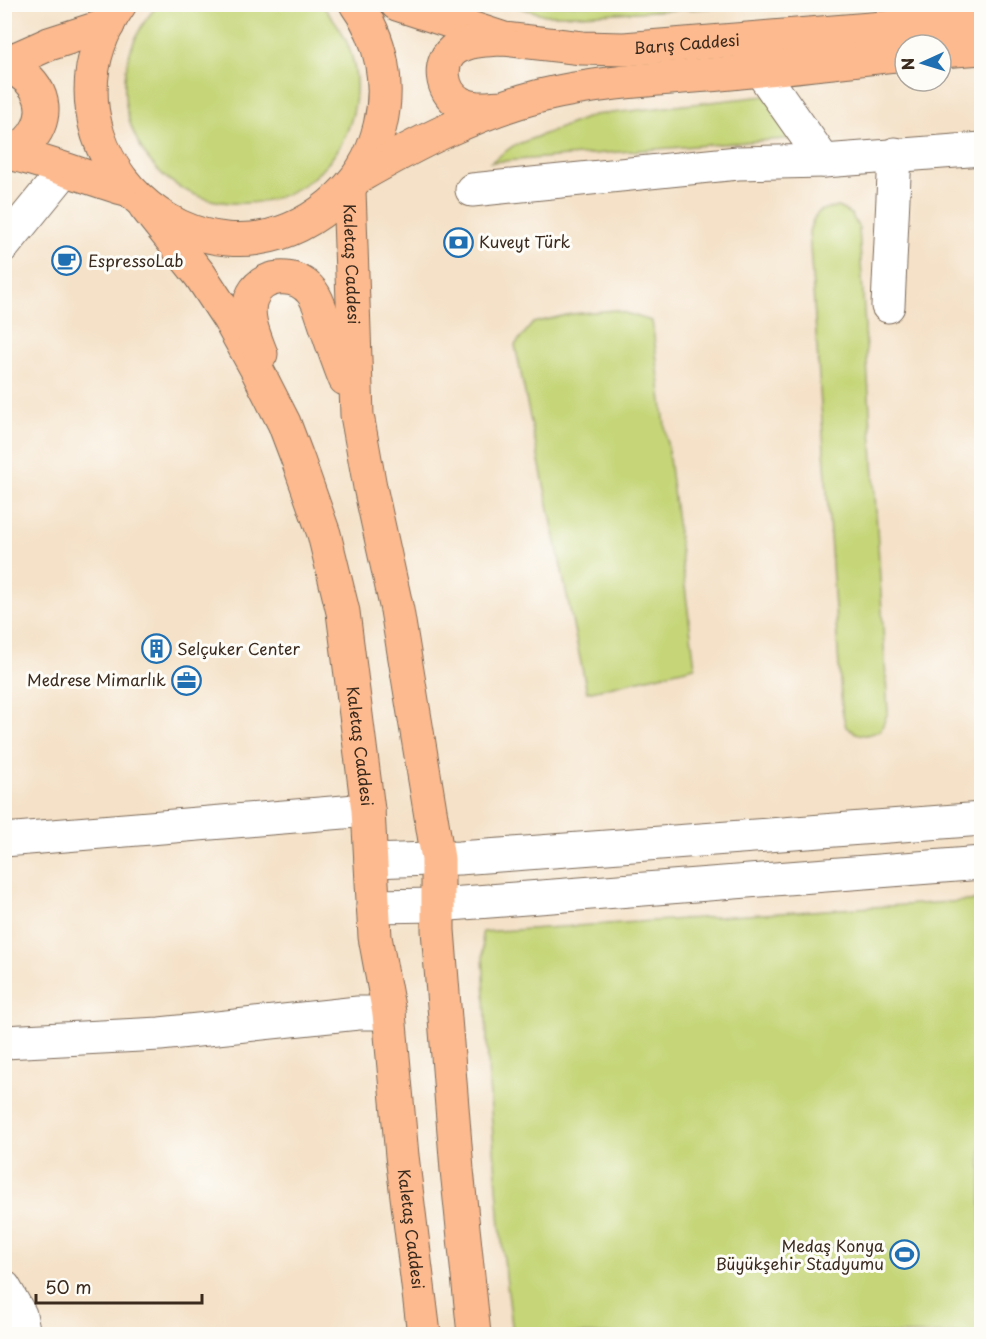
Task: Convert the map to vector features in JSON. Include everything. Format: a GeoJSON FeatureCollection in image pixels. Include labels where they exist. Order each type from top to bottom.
{"type":"FeatureCollection","features":[{"type":"Feature","properties":{"kind":"main road"},"geometry":{"type":"LineString","coordinates":[[7,152],[65,170],[137,198],[167,220],[192,231],[218,237],[244,239],[271,235],[296,227],[319,214],[353,183],[378,137],[383,115],[383,70],[378,48],[356,4]]}},
{"type":"Feature","properties":{"kind":"main road","name":"Barış Caddesi"},"geometry":{"type":"LineString","coordinates":[[397,4],[504,39],[563,47],[624,49],[981,20]]}},
{"type":"Feature","properties":{"kind":"main road"},"geometry":{"type":"LineString","coordinates":[[4,64],[117,10]]}},
{"type":"Feature","properties":{"kind":"main road","name":"Kaletaş Caddesi"},"geometry":{"type":"LineString","coordinates":[[117,10],[99,45],[94,67],[92,89],[97,133],[116,173],[200,275],[229,319],[284,423],[324,534],[343,612],[368,810],[375,937],[389,1013],[402,1156],[424,1335]]}},
{"type":"Feature","properties":{"kind":"main road"},"geometry":{"type":"LineString","coordinates":[[504,39],[482,40],[455,49],[445,60],[443,79],[448,92],[460,103],[477,109],[508,107]]}},
{"type":"Feature","properties":{"kind":"main road"},"geometry":{"type":"LineString","coordinates":[[953,50],[981,48]]}},
{"type":"Feature","properties":{"kind":"main road","name":"Barış Caddesi"},"geometry":{"type":"LineString","coordinates":[[353,183],[432,137],[539,97],[611,83],[893,55]]}},
{"type":"Feature","properties":{"kind":"main road"},"geometry":{"type":"LineString","coordinates":[[4,64],[28,78],[40,98],[42,111],[40,124],[35,134],[21,149],[7,152]]}},
{"type":"Feature","properties":{"kind":"main road","name":"Kaletaş Caddesi"},"geometry":{"type":"LineString","coordinates":[[353,183],[357,415],[397,610],[438,859],[438,930],[456,1158],[474,1335]]}},
{"type":"Feature","properties":{"kind":"main road"},"geometry":{"type":"LineString","coordinates":[[284,423],[253,332],[250,314],[251,300],[258,287],[271,279],[286,277],[300,281],[315,298],[357,415]]}},
{"type":"Feature","properties":{"kind":"street"},"geometry":{"type":"LineString","coordinates":[[760,70],[824,161]]}},
{"type":"Feature","properties":{"kind":"street"},"geometry":{"type":"LineString","coordinates":[[472,189],[738,163],[824,161],[981,149]]}},
{"type":"Feature","properties":{"kind":"street"},"geometry":{"type":"LineString","coordinates":[[888,306],[895,154]]}},
{"type":"Feature","properties":{"kind":"street"},"geometry":{"type":"LineString","coordinates":[[4,245],[65,170]]}},
{"type":"Feature","properties":{"kind":"street"},"geometry":{"type":"LineString","coordinates":[[4,840],[368,810]]}},
{"type":"Feature","properties":{"kind":"street"},"geometry":{"type":"LineString","coordinates":[[371,861],[438,859],[981,819]]}},
{"type":"Feature","properties":{"kind":"street"},"geometry":{"type":"LineString","coordinates":[[373,906],[438,905],[981,862]]}},
{"type":"Feature","properties":{"kind":"street"},"geometry":{"type":"LineString","coordinates":[[4,1042],[160,1034],[358,1013],[389,1013]]}},
{"type":"Feature","properties":{"kind":"street"},"geometry":{"type":"LineString","coordinates":[[4,1287],[20,1315],[24,1335]]}},
{"type":"Feature","properties":{"kind":"green space"},"geometry":{"type":"Polygon","coordinates":[[[158,5],[321,5],[331,16],[346,41],[355,69],[356,83],[356,98],[350,124],[330,161],[315,176],[299,187],[278,197],[247,203],[209,199],[177,185],[152,163],[135,135],[126,103],[126,69],[137,36],[158,5]]]}},
{"type":"Feature","properties":{"kind":"green space"},"geometry":{"type":"Polygon","coordinates":[[[512,5],[763,5],[545,15],[512,5]]]}},
{"type":"Feature","properties":{"kind":"green space"},"geometry":{"type":"Polygon","coordinates":[[[765,96],[797,138],[491,162],[513,146],[594,115],[765,96]]]}},
{"type":"Feature","properties":{"kind":"green space"},"geometry":{"type":"Polygon","coordinates":[[[838,207],[851,214],[859,228],[888,712],[881,730],[867,735],[855,733],[846,727],[842,710],[809,232],[818,213],[825,209],[838,207]]]}},
{"type":"Feature","properties":{"kind":"green space"},"geometry":{"type":"Polygon","coordinates":[[[615,310],[652,321],[695,667],[587,692],[515,345],[533,323],[571,314],[615,310]]]}},
{"type":"Feature","properties":{"kind":"green space"},"geometry":{"type":"Polygon","coordinates":[[[981,900],[981,1334],[513,1334],[500,1226],[489,1085],[482,932],[981,900]]]}},
{"type":"Feature","properties":{"kind":"place","name":"Kuveyt Türk"},"geometry":{"type":"Point","coordinates":[458,242]}},
{"type":"Feature","properties":{"kind":"place","name":"EspressoLab"},"geometry":{"type":"Point","coordinates":[67,261]}},
{"type":"Feature","properties":{"kind":"place","name":"Selçuker Center"},"geometry":{"type":"Point","coordinates":[156,649]}},
{"type":"Feature","properties":{"kind":"place","name":"Medrese Mimarlık"},"geometry":{"type":"Point","coordinates":[187,680]}},
{"type":"Feature","properties":{"kind":"place","name":"Medaş Konya Büyükşehir Stadyumu"},"geometry":{"type":"Point","coordinates":[905,1255]}}]}
